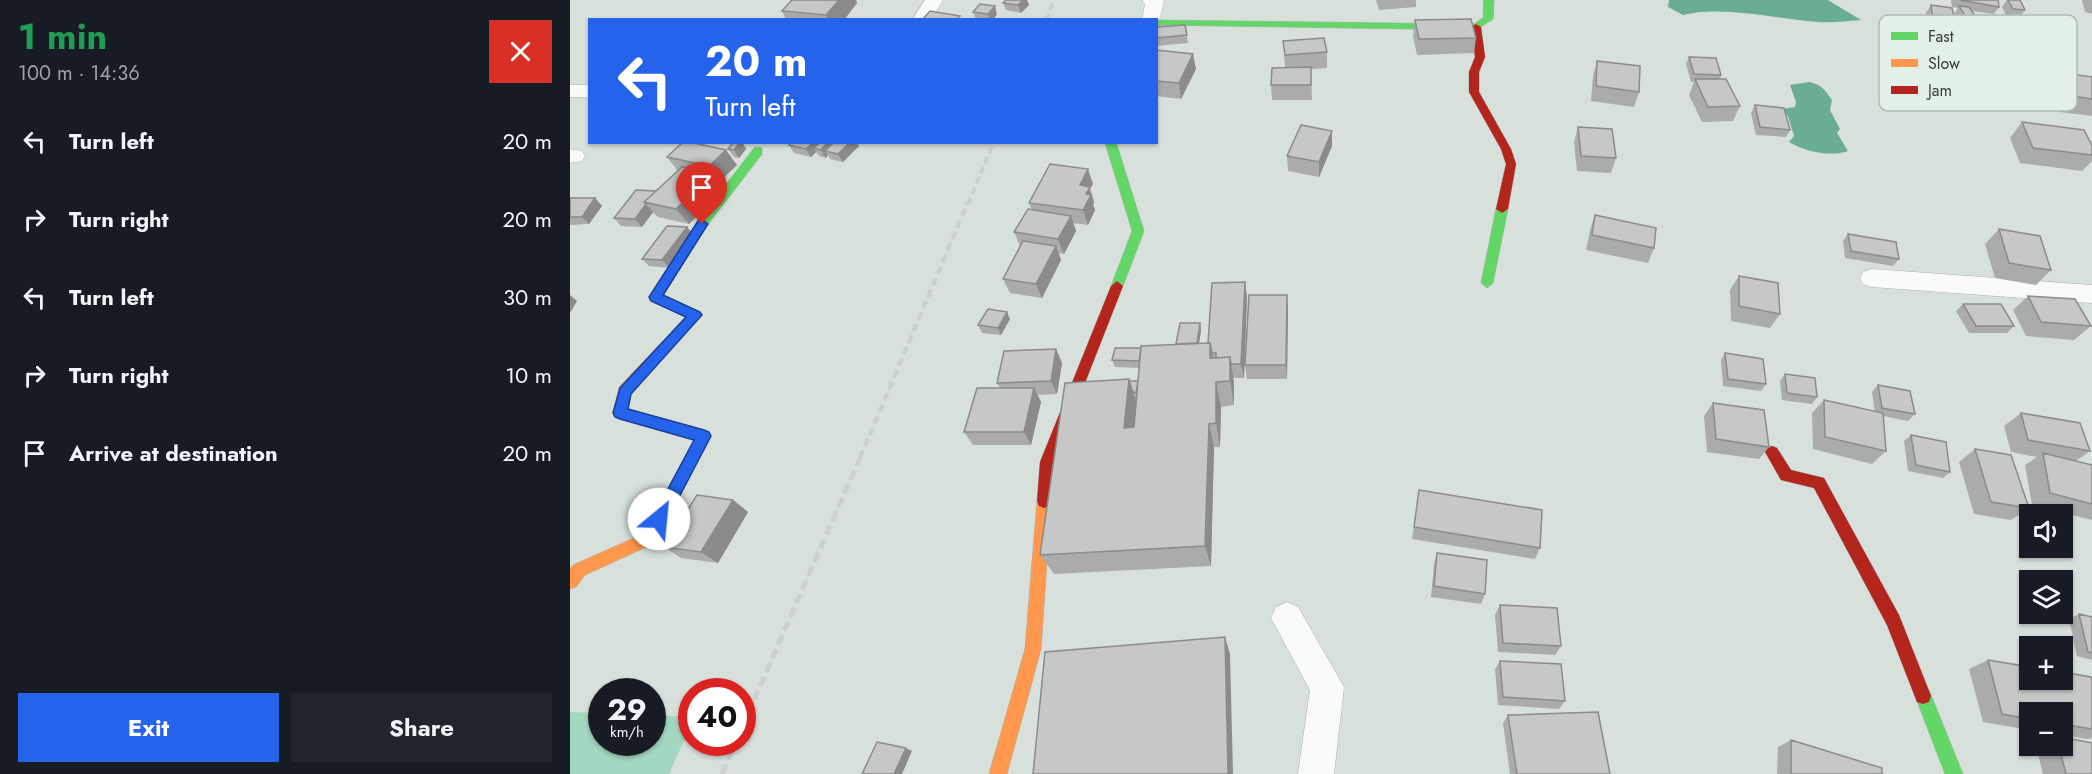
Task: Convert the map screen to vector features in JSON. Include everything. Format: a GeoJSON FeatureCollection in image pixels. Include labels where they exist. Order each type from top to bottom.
{"type":"FeatureCollection","features":[{"type":"Feature","properties":{"kind":"street"},"geometry":{"type":"LineString","coordinates":[[922,18],[934,0]]}},
{"type":"Feature","properties":{"kind":"street"},"geometry":{"type":"LineString","coordinates":[[1150,0],[1155,2],[1151,18]]}},
{"type":"Feature","properties":{"kind":"street"},"geometry":{"type":"LineString","coordinates":[[1158,22],[1476,27],[1488,19],[1489,0]]}},
{"type":"Feature","properties":{"kind":"street"},"geometry":{"type":"LineString","coordinates":[[1476,27],[1480,57],[1474,72],[1474,92],[1506,149],[1511,164],[1487,284]]}},
{"type":"Feature","properties":{"kind":"street"},"geometry":{"type":"LineString","coordinates":[[570,91],[588,91]]}},
{"type":"Feature","properties":{"kind":"street"},"geometry":{"type":"LineString","coordinates":[[998,774],[1033,649],[1047,462],[1138,231],[1111,144]]}},
{"type":"Feature","properties":{"kind":"street"},"geometry":{"type":"LineString","coordinates":[[570,582],[579,570],[648,539],[704,436],[620,413],[624,392],[696,315],[656,297],[702,224],[758,151]]}},
{"type":"Feature","properties":{"kind":"street"},"geometry":{"type":"LineString","coordinates":[[1872,278],[2092,294]]}},
{"type":"Feature","properties":{"kind":"street"},"geometry":{"type":"LineString","coordinates":[[1772,452],[1786,476],[1819,483],[1893,621],[1954,774]]}},
{"type":"Feature","properties":{"kind":"street"},"geometry":{"type":"LineString","coordinates":[[1287,618],[1327,687],[1316,774]]}},
{"type":"Feature","properties":{"kind":"shaded area"},"geometry":{"type":"Polygon","coordinates":[[[1669,0],[1828,0],[1861,20],[1818,22],[1714,11],[1683,15],[1668,7],[1669,0]]]}},
{"type":"Feature","properties":{"kind":"shaded area"},"geometry":{"type":"Polygon","coordinates":[[[1809,82],[1817,84],[1832,100],[1830,110],[1840,129],[1837,133],[1848,151],[1834,154],[1818,152],[1789,142],[1794,136],[1788,116],[1782,114],[1781,109],[1795,107],[1796,102],[1790,85],[1809,82]]]}},
{"type":"Feature","properties":{"kind":"shaded area"},"geometry":{"type":"Polygon","coordinates":[[[570,712],[588,713],[588,756],[666,756],[666,716],[678,716],[678,754],[669,774],[570,774],[570,712]]]}},
{"type":"Feature","properties":{"kind":"building"},"geometry":{"type":"Polygon","coordinates":[[[792,0],[839,0],[826,15],[782,11],[792,0]]]}},
{"type":"Feature","properties":{"kind":"building"},"geometry":{"type":"Polygon","coordinates":[[[1006,0],[1023,0],[1018,5],[1003,3],[1006,0]]]}},
{"type":"Feature","properties":{"kind":"building"},"geometry":{"type":"Polygon","coordinates":[[[1960,0],[1998,0],[1999,7],[1960,0]]]}},
{"type":"Feature","properties":{"kind":"building"},"geometry":{"type":"Polygon","coordinates":[[[2008,0],[2020,0],[2025,10],[2013,9],[2008,0]]]}},
{"type":"Feature","properties":{"kind":"building"},"geometry":{"type":"Polygon","coordinates":[[[980,4],[995,6],[988,14],[973,12],[980,4]]]}},
{"type":"Feature","properties":{"kind":"building"},"geometry":{"type":"Polygon","coordinates":[[[1931,5],[1952,8],[1954,15],[1932,15],[1931,5]]]}},
{"type":"Feature","properties":{"kind":"building"},"geometry":{"type":"Polygon","coordinates":[[[1959,6],[1969,7],[1975,15],[1964,15],[1959,6]]]}},
{"type":"Feature","properties":{"kind":"building"},"geometry":{"type":"Polygon","coordinates":[[[930,11],[960,16],[958,18],[924,18],[930,11]]]}},
{"type":"Feature","properties":{"kind":"building"},"geometry":{"type":"Polygon","coordinates":[[[1471,19],[1476,38],[1419,39],[1415,20],[1471,19]]]}},
{"type":"Feature","properties":{"kind":"building"},"geometry":{"type":"Polygon","coordinates":[[[1185,25],[1187,35],[1158,38],[1158,27],[1185,25]]]}},
{"type":"Feature","properties":{"kind":"building"},"geometry":{"type":"Polygon","coordinates":[[[1324,38],[1327,52],[1285,55],[1283,41],[1324,38]]]}},
{"type":"Feature","properties":{"kind":"building"},"geometry":{"type":"Polygon","coordinates":[[[1158,50],[1193,54],[1179,83],[1158,81],[1158,50]]]}},
{"type":"Feature","properties":{"kind":"building"},"geometry":{"type":"Polygon","coordinates":[[[1689,57],[1716,58],[1721,75],[1694,74],[1689,57]]]}},
{"type":"Feature","properties":{"kind":"building"},"geometry":{"type":"Polygon","coordinates":[[[1597,61],[1640,66],[1639,92],[1596,86],[1597,61]]]}},
{"type":"Feature","properties":{"kind":"building"},"geometry":{"type":"Polygon","coordinates":[[[1311,67],[1311,85],[1271,85],[1272,68],[1311,67]]]}},
{"type":"Feature","properties":{"kind":"building"},"geometry":{"type":"Polygon","coordinates":[[[2077,75],[2092,77],[2092,99],[2077,97],[2077,75]]]}},
{"type":"Feature","properties":{"kind":"building"},"geometry":{"type":"Polygon","coordinates":[[[1695,79],[1726,79],[1740,106],[1708,107],[1695,79]]]}},
{"type":"Feature","properties":{"kind":"building"},"geometry":{"type":"Polygon","coordinates":[[[1755,105],[1784,108],[1790,130],[1760,127],[1755,105]]]}},
{"type":"Feature","properties":{"kind":"building"},"geometry":{"type":"Polygon","coordinates":[[[2022,122],[2084,130],[2092,146],[2092,155],[2033,148],[2022,122]]]}},
{"type":"Feature","properties":{"kind":"building"},"geometry":{"type":"Polygon","coordinates":[[[1301,125],[1332,131],[1319,162],[1287,156],[1301,125]]]}},
{"type":"Feature","properties":{"kind":"building"},"geometry":{"type":"Polygon","coordinates":[[[1578,127],[1612,129],[1616,158],[1581,156],[1578,127]]]}},
{"type":"Feature","properties":{"kind":"building"},"geometry":{"type":"Polygon","coordinates":[[[681,144],[698,144],[726,150],[709,166],[667,157],[681,144]]]}},
{"type":"Feature","properties":{"kind":"building"},"geometry":{"type":"Polygon","coordinates":[[[732,144],[738,144],[734,150],[728,149],[732,144]]]}},
{"type":"Feature","properties":{"kind":"building"},"geometry":{"type":"Polygon","coordinates":[[[790,144],[811,144],[806,149],[790,144]]]}},
{"type":"Feature","properties":{"kind":"building"},"geometry":{"type":"Polygon","coordinates":[[[818,144],[826,144],[821,150],[814,148],[818,144]]]}},
{"type":"Feature","properties":{"kind":"building"},"geometry":{"type":"Polygon","coordinates":[[[832,144],[848,144],[838,154],[825,151],[832,144]]]}},
{"type":"Feature","properties":{"kind":"building"},"geometry":{"type":"Polygon","coordinates":[[[1050,164],[1088,169],[1080,185],[1090,187],[1086,194],[1091,195],[1083,210],[1029,203],[1050,164]]]}},
{"type":"Feature","properties":{"kind":"building"},"geometry":{"type":"Polygon","coordinates":[[[682,167],[713,173],[676,209],[644,202],[682,167]]]}},
{"type":"Feature","properties":{"kind":"building"},"geometry":{"type":"Polygon","coordinates":[[[636,190],[656,191],[644,202],[646,204],[635,219],[614,218],[636,190]]]}},
{"type":"Feature","properties":{"kind":"building"},"geometry":{"type":"Polygon","coordinates":[[[570,198],[595,198],[582,217],[570,217],[570,198]]]}},
{"type":"Feature","properties":{"kind":"building"},"geometry":{"type":"Polygon","coordinates":[[[1028,209],[1071,216],[1058,239],[1014,232],[1028,209]]]}},
{"type":"Feature","properties":{"kind":"building"},"geometry":{"type":"Polygon","coordinates":[[[1595,215],[1656,228],[1654,248],[1592,235],[1595,215]]]}},
{"type":"Feature","properties":{"kind":"building"},"geometry":{"type":"Polygon","coordinates":[[[667,226],[687,227],[662,260],[642,259],[667,226]]]}},
{"type":"Feature","properties":{"kind":"building"},"geometry":{"type":"Polygon","coordinates":[[[1999,229],[2040,236],[2051,270],[2009,263],[1999,229]]]}},
{"type":"Feature","properties":{"kind":"building"},"geometry":{"type":"Polygon","coordinates":[[[1848,234],[1896,242],[1899,259],[1851,251],[1848,234]]]}},
{"type":"Feature","properties":{"kind":"building"},"geometry":{"type":"Polygon","coordinates":[[[1023,241],[1056,246],[1036,284],[1003,279],[1023,241]]]}},
{"type":"Feature","properties":{"kind":"building"},"geometry":{"type":"Polygon","coordinates":[[[1739,276],[1778,283],[1780,314],[1739,306],[1739,276]]]}},
{"type":"Feature","properties":{"kind":"building"},"geometry":{"type":"Polygon","coordinates":[[[1245,282],[1241,364],[1231,364],[1230,357],[1216,358],[1216,353],[1212,353],[1210,343],[1208,343],[1212,283],[1245,282]]]}},
{"type":"Feature","properties":{"kind":"building"},"geometry":{"type":"Polygon","coordinates":[[[1249,295],[1287,295],[1286,365],[1245,365],[1249,295]]]}},
{"type":"Feature","properties":{"kind":"building"},"geometry":{"type":"Polygon","coordinates":[[[2028,296],[2075,299],[2091,326],[2041,322],[2028,296]]]}},
{"type":"Feature","properties":{"kind":"building"},"geometry":{"type":"Polygon","coordinates":[[[1963,304],[2001,304],[2014,326],[1976,326],[1963,304]]]}},
{"type":"Feature","properties":{"kind":"building"},"geometry":{"type":"Polygon","coordinates":[[[988,309],[1007,312],[998,328],[978,325],[988,309]]]}},
{"type":"Feature","properties":{"kind":"building"},"geometry":{"type":"Polygon","coordinates":[[[1180,323],[1200,323],[1197,343],[1176,344],[1180,323]]]}},
{"type":"Feature","properties":{"kind":"building"},"geometry":{"type":"Polygon","coordinates":[[[1210,343],[1210,358],[1230,357],[1230,381],[1216,382],[1216,423],[1209,424],[1205,546],[1040,555],[1065,383],[1129,379],[1124,428],[1134,427],[1141,346],[1210,343]]]}},
{"type":"Feature","properties":{"kind":"building"},"geometry":{"type":"Polygon","coordinates":[[[1115,348],[1141,348],[1139,361],[1112,360],[1115,348]]]}},
{"type":"Feature","properties":{"kind":"building"},"geometry":{"type":"Polygon","coordinates":[[[1056,349],[1051,381],[997,383],[1004,351],[1056,349]]]}},
{"type":"Feature","properties":{"kind":"building"},"geometry":{"type":"Polygon","coordinates":[[[1725,353],[1763,359],[1766,384],[1728,379],[1725,353]]]}},
{"type":"Feature","properties":{"kind":"building"},"geometry":{"type":"Polygon","coordinates":[[[1785,374],[1815,378],[1817,397],[1787,393],[1785,374]]]}},
{"type":"Feature","properties":{"kind":"building"},"geometry":{"type":"Polygon","coordinates":[[[1129,381],[1138,381],[1136,393],[1133,392],[1129,381]]]}},
{"type":"Feature","properties":{"kind":"building"},"geometry":{"type":"Polygon","coordinates":[[[1878,385],[1910,391],[1915,414],[1882,408],[1878,385]]]}},
{"type":"Feature","properties":{"kind":"building"},"geometry":{"type":"Polygon","coordinates":[[[977,388],[1034,388],[1024,432],[964,432],[977,388]]]}},
{"type":"Feature","properties":{"kind":"building"},"geometry":{"type":"Polygon","coordinates":[[[1824,400],[1883,413],[1886,451],[1825,437],[1824,400]]]}},
{"type":"Feature","properties":{"kind":"building"},"geometry":{"type":"Polygon","coordinates":[[[1713,403],[1764,410],[1769,447],[1716,439],[1713,403]]]}},
{"type":"Feature","properties":{"kind":"building"},"geometry":{"type":"Polygon","coordinates":[[[2021,413],[2080,423],[2090,451],[2028,440],[2021,413]]]}},
{"type":"Feature","properties":{"kind":"building"},"geometry":{"type":"Polygon","coordinates":[[[1911,435],[1946,442],[1950,472],[1916,465],[1911,435]]]}},
{"type":"Feature","properties":{"kind":"building"},"geometry":{"type":"Polygon","coordinates":[[[1975,449],[2011,455],[2028,504],[2019,504],[2019,506],[1991,502],[1975,449]]]}},
{"type":"Feature","properties":{"kind":"building"},"geometry":{"type":"Polygon","coordinates":[[[2043,453],[2092,465],[2092,504],[2050,493],[2043,453]]]}},
{"type":"Feature","properties":{"kind":"building"},"geometry":{"type":"Polygon","coordinates":[[[1419,490],[1542,510],[1540,548],[1414,527],[1419,490]]]}},
{"type":"Feature","properties":{"kind":"building"},"geometry":{"type":"Polygon","coordinates":[[[697,495],[733,500],[701,552],[664,547],[697,495]]]}},
{"type":"Feature","properties":{"kind":"building"},"geometry":{"type":"Polygon","coordinates":[[[1437,553],[1487,560],[1485,594],[1434,586],[1437,553]]]}},
{"type":"Feature","properties":{"kind":"building"},"geometry":{"type":"Polygon","coordinates":[[[1500,605],[1557,608],[1561,646],[1503,643],[1500,605]]]}},
{"type":"Feature","properties":{"kind":"building"},"geometry":{"type":"Polygon","coordinates":[[[2079,614],[2092,617],[2092,653],[2088,652],[2079,614]]]}},
{"type":"Feature","properties":{"kind":"building"},"geometry":{"type":"Polygon","coordinates":[[[1225,637],[1228,774],[1033,774],[1045,652],[1225,637]]]}},
{"type":"Feature","properties":{"kind":"building"},"geometry":{"type":"Polygon","coordinates":[[[1988,660],[2019,665],[2019,690],[2073,690],[2073,674],[2091,677],[2092,729],[2073,726],[2073,702],[2019,702],[2019,717],[2002,714],[1988,660]]]}},
{"type":"Feature","properties":{"kind":"building"},"geometry":{"type":"Polygon","coordinates":[[[1500,661],[1561,664],[1565,701],[1503,697],[1500,661]]]}},
{"type":"Feature","properties":{"kind":"building"},"geometry":{"type":"Polygon","coordinates":[[[1598,712],[1610,774],[1517,774],[1508,715],[1598,712]]]}},
{"type":"Feature","properties":{"kind":"building"},"geometry":{"type":"Polygon","coordinates":[[[2073,739],[2092,743],[2092,774],[2066,774],[2062,756],[2073,756],[2073,739]]]}},
{"type":"Feature","properties":{"kind":"building"},"geometry":{"type":"Polygon","coordinates":[[[1791,740],[1882,768],[1882,774],[1791,774],[1791,740]]]}},
{"type":"Feature","properties":{"kind":"building"},"geometry":{"type":"Polygon","coordinates":[[[877,742],[906,748],[894,774],[862,774],[877,742]]]}},
{"type":"Feature","properties":{"kind":"railway"},"geometry":{"type":"LineString","coordinates":[[1047,18],[1054,0]]}},
{"type":"Feature","properties":{"kind":"railway"},"geometry":{"type":"LineString","coordinates":[[968,204],[993,144]]}},
{"type":"Feature","properties":{"kind":"railway"},"geometry":{"type":"LineString","coordinates":[[860,458],[968,202]]}},
{"type":"Feature","properties":{"kind":"railway"},"geometry":{"type":"LineString","coordinates":[[756,695],[861,456]]}},
{"type":"Feature","properties":{"kind":"railway"},"geometry":{"type":"LineString","coordinates":[[722,774],[730,756]]}},
{"type":"Feature","properties":{"kind":"traffic: fast"},"geometry":{"type":"LineString","coordinates":[[1158,22],[1476,27],[1488,19],[1489,0]]}},
{"type":"Feature","properties":{"kind":"traffic: fast"},"geometry":{"type":"LineString","coordinates":[[1111,144],[1138,231],[1117,286]]}},
{"type":"Feature","properties":{"kind":"traffic: fast"},"geometry":{"type":"LineString","coordinates":[[684,253],[702,224],[758,151]]}},
{"type":"Feature","properties":{"kind":"traffic: fast"},"geometry":{"type":"LineString","coordinates":[[1487,283],[1502,209]]}},
{"type":"Feature","properties":{"kind":"traffic: fast"},"geometry":{"type":"LineString","coordinates":[[1923,696],[1954,774]]}},
{"type":"Feature","properties":{"kind":"traffic: slow"},"geometry":{"type":"LineString","coordinates":[[570,582],[579,570],[648,539],[704,436],[620,413],[624,391],[696,315],[656,297],[684,253]]}},
{"type":"Feature","properties":{"kind":"traffic: slow"},"geometry":{"type":"LineString","coordinates":[[998,774],[1033,649],[1044,501]]}},
{"type":"Feature","properties":{"kind":"traffic: jam"},"geometry":{"type":"LineString","coordinates":[[1476,27],[1480,57],[1474,72],[1474,92],[1506,149],[1511,164],[1502,209]]}},
{"type":"Feature","properties":{"kind":"traffic: jam"},"geometry":{"type":"LineString","coordinates":[[1044,501],[1047,462],[1117,286]]}},
{"type":"Feature","properties":{"kind":"traffic: jam"},"geometry":{"type":"LineString","coordinates":[[1772,452],[1786,475],[1819,483],[1893,621],[1923,696]]}},
{"type":"Feature","properties":{"kind":"route"},"geometry":{"type":"LineString","coordinates":[[659,519],[704,436],[620,413],[624,392],[696,315],[656,297],[702,224]]}}]}
